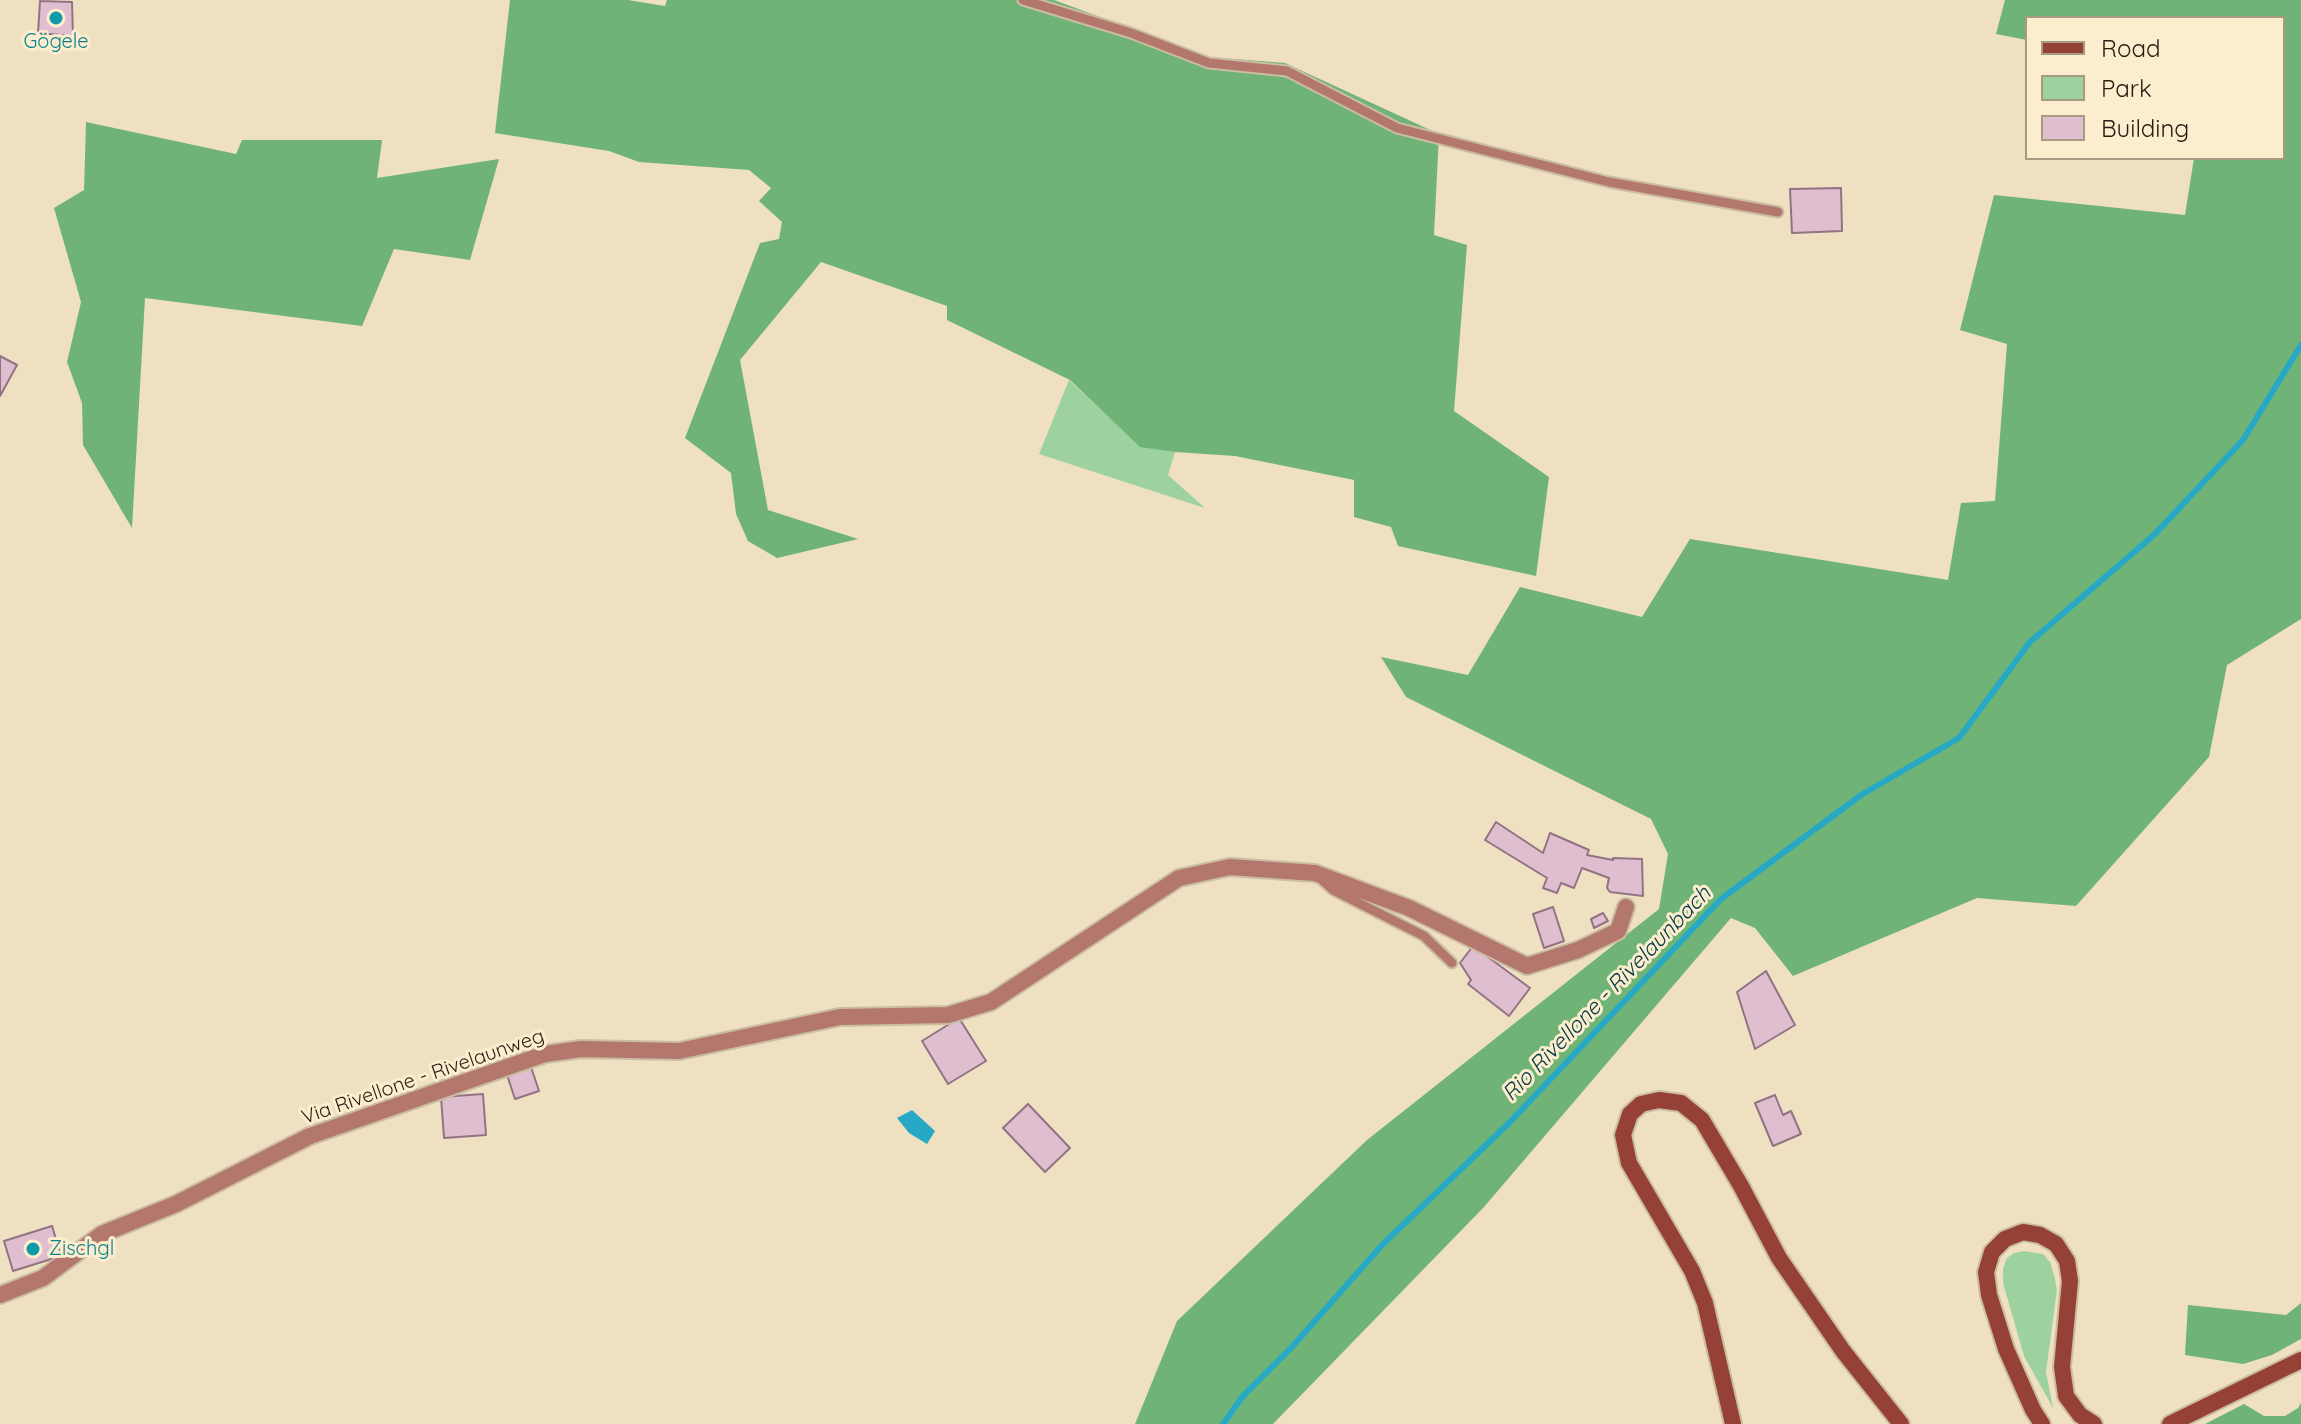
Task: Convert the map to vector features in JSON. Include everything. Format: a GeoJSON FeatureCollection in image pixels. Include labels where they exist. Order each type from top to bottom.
{"type":"FeatureCollection","features":[{"type":"Feature","properties":{"kind":"main road"},"geometry":{"type":"LineString","coordinates":[[1733,1424],[1705,1303],[1692,1271],[1629,1163],[1623,1135],[1630,1114],[1641,1104],[1659,1100],[1681,1103],[1702,1120],[1779,1258],[1843,1351],[1901,1424]]}},
{"type":"Feature","properties":{"kind":"main road"},"geometry":{"type":"LineString","coordinates":[[2042,1424],[2006,1349],[1989,1295],[1986,1272],[1992,1252],[2005,1239],[2023,1232],[2040,1235],[2056,1244],[2067,1261],[2070,1281],[2062,1367],[2066,1396],[2080,1415],[2094,1424]]}},
{"type":"Feature","properties":{"kind":"main road"},"geometry":{"type":"LineString","coordinates":[[2170,1424],[2301,1360]]}},
{"type":"Feature","properties":{"kind":"street","name":"Via Rivellone - Rivelaunweg"},"geometry":{"type":"LineString","coordinates":[[0,1295],[43,1278],[102,1234],[176,1204],[310,1136],[545,1054],[581,1049],[679,1051],[840,1017],[948,1015],[991,1002],[1179,878],[1230,867],[1315,873],[1409,908],[1527,966],[1578,950],[1618,931],[1626,907]]}},
{"type":"Feature","properties":{"kind":"lane"},"geometry":{"type":"LineString","coordinates":[[1023,0],[1131,33],[1209,63],[1287,71],[1397,128],[1609,182],[1778,212]]}},
{"type":"Feature","properties":{"kind":"lane"},"geometry":{"type":"LineString","coordinates":[[1315,873],[1333,890],[1424,936],[1452,963]]}},
{"type":"Feature","properties":{"kind":"green space"},"geometry":{"type":"Polygon","coordinates":[[[510,0],[628,0],[665,6],[667,0],[1054,0],[1209,57],[1285,63],[1439,134],[1434,235],[1467,245],[1454,411],[1549,477],[1536,576],[1398,546],[1391,527],[1354,517],[1354,480],[1235,456],[1140,447],[1070,380],[947,320],[947,306],[821,262],[740,360],[768,510],[858,539],[777,558],[748,541],[736,514],[731,473],[685,438],[760,243],[779,239],[782,222],[759,201],[771,188],[749,170],[639,162],[609,151],[495,133],[510,0]]]}},
{"type":"Feature","properties":{"kind":"green space"},"geometry":{"type":"Polygon","coordinates":[[[2005,0],[2301,0],[2301,619],[2227,665],[2209,757],[2076,906],[1977,898],[1793,976],[1755,928],[1731,918],[1484,1207],[1273,1424],[1135,1424],[1177,1321],[1367,1140],[1659,909],[1668,854],[1651,819],[1406,697],[1381,657],[1468,675],[1520,587],[1642,617],[1690,539],[1948,580],[1961,503],[1995,501],[2007,344],[1960,330],[1994,195],[2185,215],[2194,160],[2285,160],[2285,16],[2025,16],[2025,40],[1996,34],[2005,0]]]}},
{"type":"Feature","properties":{"kind":"green space"},"geometry":{"type":"Polygon","coordinates":[[[86,122],[236,154],[242,140],[382,140],[377,178],[499,159],[470,260],[394,249],[362,326],[145,298],[132,528],[83,445],[82,403],[67,362],[81,302],[54,208],[84,190],[86,122]]]}},
{"type":"Feature","properties":{"kind":"green space"},"geometry":{"type":"Polygon","coordinates":[[[1069,380],[1140,446],[1175,452],[1168,475],[1205,508],[1039,454],[1069,380]]]}},
{"type":"Feature","properties":{"kind":"green space"},"geometry":{"type":"Polygon","coordinates":[[[2024,1251],[2043,1254],[2050,1262],[2057,1290],[2046,1372],[2053,1408],[2024,1356],[2003,1283],[2007,1258],[2024,1251]]]}},
{"type":"Feature","properties":{"kind":"green space"},"geometry":{"type":"Polygon","coordinates":[[[2301,1303],[2301,1339],[2272,1355],[2243,1364],[2185,1355],[2188,1305],[2286,1315],[2301,1303]]]}},
{"type":"Feature","properties":{"kind":"green space"},"geometry":{"type":"Polygon","coordinates":[[[2301,1403],[2301,1424],[2205,1424],[2244,1404],[2264,1416],[2285,1416],[2301,1403]]]}},
{"type":"Feature","properties":{"kind":"water"},"geometry":{"type":"Polygon","coordinates":[[[912,1110],[935,1131],[927,1144],[909,1133],[897,1118],[912,1110]]]}},
{"type":"Feature","properties":{"kind":"building","name":"Gögele"},"geometry":{"type":"Polygon","coordinates":[[[40,1],[72,2],[73,36],[38,33],[40,1]]]}},
{"type":"Feature","properties":{"kind":"building"},"geometry":{"type":"Polygon","coordinates":[[[1841,188],[1842,231],[1792,233],[1790,189],[1841,188]]]}},
{"type":"Feature","properties":{"kind":"building"},"geometry":{"type":"Polygon","coordinates":[[[0,356],[17,365],[0,396],[0,356]]]}},
{"type":"Feature","properties":{"kind":"building"},"geometry":{"type":"Polygon","coordinates":[[[1496,822],[1543,853],[1550,833],[1589,850],[1587,855],[1613,860],[1642,859],[1643,896],[1610,892],[1607,888],[1609,878],[1582,868],[1574,888],[1561,883],[1557,893],[1543,888],[1547,878],[1485,840],[1496,822]]]}},
{"type":"Feature","properties":{"kind":"building"},"geometry":{"type":"Polygon","coordinates":[[[1553,907],[1564,941],[1544,948],[1533,914],[1553,907]]]}},
{"type":"Feature","properties":{"kind":"building"},"geometry":{"type":"Polygon","coordinates":[[[1603,913],[1608,921],[1594,928],[1591,919],[1603,913]]]}},
{"type":"Feature","properties":{"kind":"building"},"geometry":{"type":"Polygon","coordinates":[[[1473,946],[1530,988],[1509,1016],[1468,984],[1471,980],[1460,963],[1473,946]]]}},
{"type":"Feature","properties":{"kind":"building"},"geometry":{"type":"Polygon","coordinates":[[[1766,971],[1795,1025],[1755,1049],[1737,992],[1766,971]]]}},
{"type":"Feature","properties":{"kind":"building"},"geometry":{"type":"Polygon","coordinates":[[[959,1018],[986,1061],[948,1084],[922,1041],[959,1018]]]}},
{"type":"Feature","properties":{"kind":"building"},"geometry":{"type":"Polygon","coordinates":[[[531,1067],[539,1091],[515,1099],[507,1075],[531,1067]]]}},
{"type":"Feature","properties":{"kind":"building"},"geometry":{"type":"Polygon","coordinates":[[[483,1094],[486,1135],[444,1138],[441,1097],[483,1094]]]}},
{"type":"Feature","properties":{"kind":"building"},"geometry":{"type":"Polygon","coordinates":[[[1775,1095],[1783,1115],[1791,1111],[1801,1134],[1773,1146],[1755,1103],[1775,1095]]]}},
{"type":"Feature","properties":{"kind":"building"},"geometry":{"type":"Polygon","coordinates":[[[1028,1104],[1070,1148],[1045,1172],[1003,1128],[1028,1104]]]}},
{"type":"Feature","properties":{"kind":"building","name":"Zischgl"},"geometry":{"type":"Polygon","coordinates":[[[52,1226],[61,1256],[13,1271],[4,1241],[52,1226]]]}},
{"type":"Feature","properties":{"kind":"waterway","name":"Rio Rivellone - Rivelaunbach"},"geometry":{"type":"LineString","coordinates":[[1223,1424],[1243,1396],[1292,1347],[1382,1245],[1510,1122],[1721,899],[1861,795],[1959,738],[2030,642],[2155,534],[2243,440],[2301,345]]}},
{"type":"Feature","properties":{"kind":"place","name":"Gögele"},"geometry":{"type":"Point","coordinates":[56,18]}},
{"type":"Feature","properties":{"kind":"place","name":"Zischgl"},"geometry":{"type":"Point","coordinates":[33,1249]}}]}
